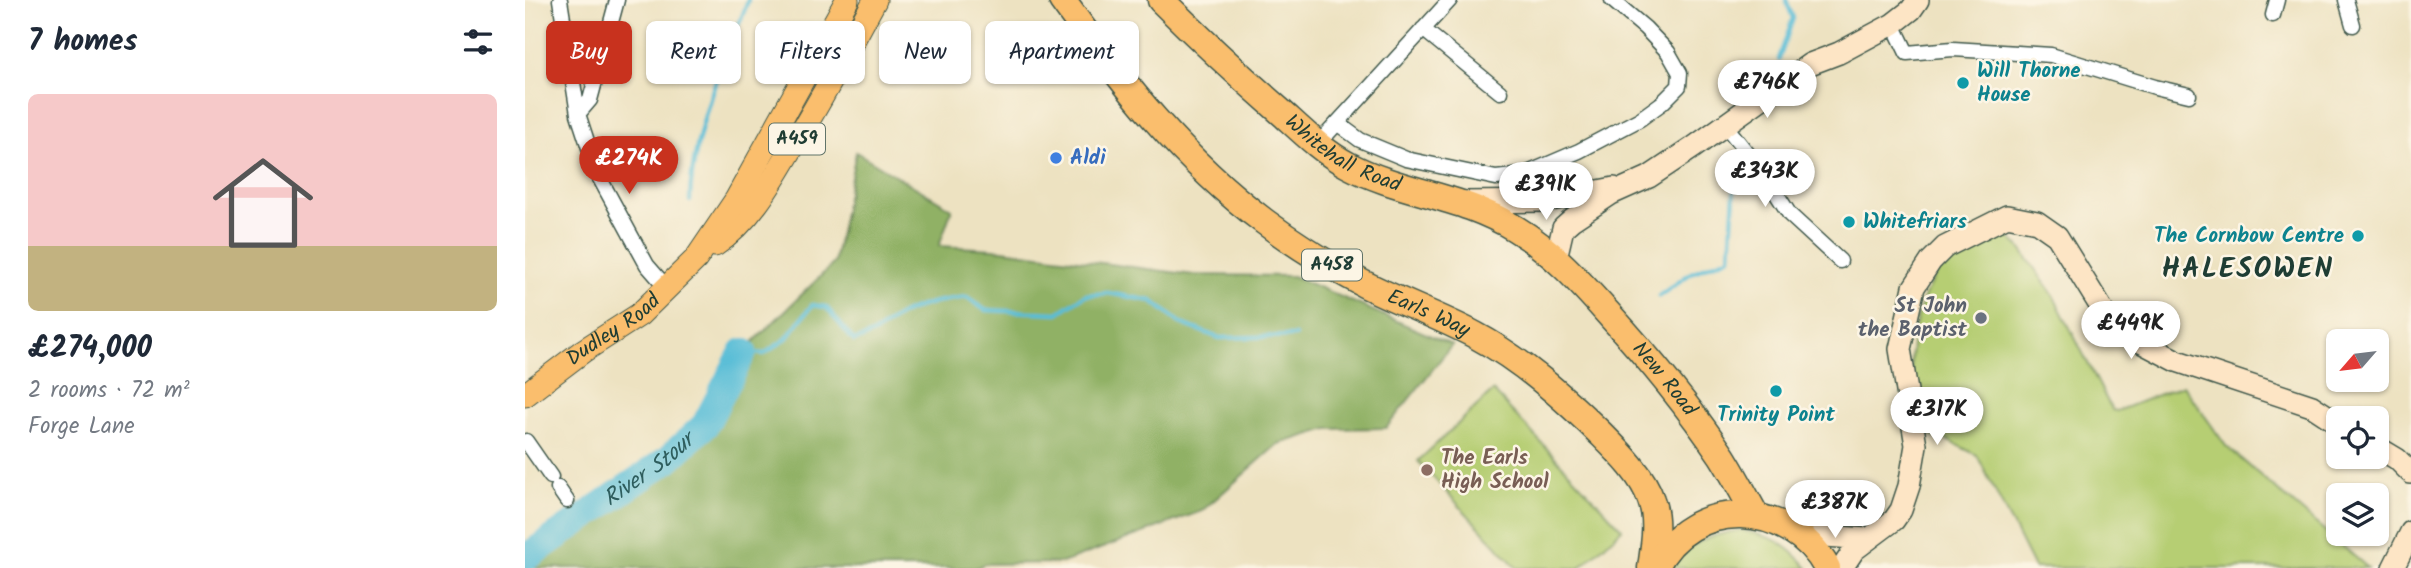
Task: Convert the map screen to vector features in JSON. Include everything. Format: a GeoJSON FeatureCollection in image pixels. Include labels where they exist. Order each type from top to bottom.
{"type":"FeatureCollection","features":[{"type":"Feature","properties":{"kind":"highway","name":"Earls Way"},"geometry":{"type":"LineString","coordinates":[[1062,0],[1163,131],[1213,180],[1265,222],[1364,284],[1475,335],[1508,355],[1548,385],[1585,418],[1626,461],[1651,498],[1655,524],[1653,568]]}},
{"type":"Feature","properties":{"kind":"highway","name":"Whitehall Road"},"geometry":{"type":"LineString","coordinates":[[1161,0],[1222,61],[1318,144],[1348,165],[1382,179],[1460,202],[1517,229],[1556,258]]}},
{"type":"Feature","properties":{"kind":"highway","name":"New Road"},"geometry":{"type":"LineString","coordinates":[[1556,258],[1650,360],[1723,458],[1756,516]]}},
{"type":"Feature","properties":{"kind":"highway","name":"A458"},"geometry":{"type":"LineString","coordinates":[[1653,568],[1671,545],[1701,523],[1728,516],[1756,516],[1778,522],[1798,534],[1814,549],[1827,568]]}},
{"type":"Feature","properties":{"kind":"main road","name":"A459"},"geometry":{"type":"LineString","coordinates":[[696,259],[736,200],[847,0]]}},
{"type":"Feature","properties":{"kind":"main road","name":"A459"},"geometry":{"type":"LineString","coordinates":[[696,259],[730,235],[768,189],[875,0]]}},
{"type":"Feature","properties":{"kind":"main road"},"geometry":{"type":"LineString","coordinates":[[1460,202],[1546,201],[1626,186],[1649,177],[1810,64],[1839,54],[1893,24],[1911,10],[1918,0]]}},
{"type":"Feature","properties":{"kind":"main road"},"geometry":{"type":"LineString","coordinates":[[1556,258],[1563,228],[1626,186]]}},
{"type":"Feature","properties":{"kind":"main road"},"geometry":{"type":"LineString","coordinates":[[1842,568],[1854,550],[1867,538],[1894,520],[1901,510],[1909,486],[1916,445],[1899,349],[1914,287],[1931,261],[1945,247],[2007,216],[2037,222],[2057,236],[2107,317],[2133,338],[2177,361],[2312,406],[2326,416]]}},
{"type":"Feature","properties":{"kind":"main road","name":"Dudley Road"},"geometry":{"type":"LineString","coordinates":[[525,394],[583,351],[639,315],[696,259]]}},
{"type":"Feature","properties":{"kind":"main road"},"geometry":{"type":"LineString","coordinates":[[2389,454],[2411,473]]}},
{"type":"Feature","properties":{"kind":"main road"},"geometry":{"type":"LineString","coordinates":[[1798,534],[1867,538]]}},
{"type":"Feature","properties":{"kind":"street"},"geometry":{"type":"LineString","coordinates":[[560,0],[578,114],[597,175],[647,265],[667,288]]}},
{"type":"Feature","properties":{"kind":"street"},"geometry":{"type":"LineString","coordinates":[[578,114],[590,100],[617,0]]}},
{"type":"Feature","properties":{"kind":"street"},"geometry":{"type":"LineString","coordinates":[[1318,144],[1450,0]]}},
{"type":"Feature","properties":{"kind":"street"},"geometry":{"type":"LineString","coordinates":[[1337,123],[1360,140],[1406,159],[1496,178],[1524,176],[1640,119],[1663,103],[1678,86],[1680,73],[1668,52],[1612,0]]}},
{"type":"Feature","properties":{"kind":"street"},"geometry":{"type":"LineString","coordinates":[[2273,15],[2277,0]]}},
{"type":"Feature","properties":{"kind":"street"},"geometry":{"type":"LineString","coordinates":[[2346,0],[2353,25]]}},
{"type":"Feature","properties":{"kind":"street"},"geometry":{"type":"LineString","coordinates":[[1893,24],[1907,53],[1953,49],[2051,55],[2132,81],[2189,95]]}},
{"type":"Feature","properties":{"kind":"street"},"geometry":{"type":"LineString","coordinates":[[1423,29],[1500,92]]}},
{"type":"Feature","properties":{"kind":"street"},"geometry":{"type":"LineString","coordinates":[[1725,125],[1764,174],[1790,215],[1839,261]]}},
{"type":"Feature","properties":{"kind":"street"},"geometry":{"type":"LineString","coordinates":[[526,441],[568,501]]}},
{"type":"Feature","properties":{"kind":"green space"},"geometry":{"type":"Polygon","coordinates":[[[856,152],[952,209],[939,246],[994,249],[1194,275],[1293,276],[1452,345],[1386,428],[1328,429],[1278,444],[1202,511],[1062,563],[984,564],[976,568],[525,568],[525,548],[598,499],[667,460],[705,425],[743,352],[834,263],[856,152]]]}},
{"type":"Feature","properties":{"kind":"green space"},"geometry":{"type":"Polygon","coordinates":[[[2003,232],[2018,245],[2053,295],[2112,410],[2117,411],[2183,385],[2226,446],[2326,532],[2326,546],[2342,546],[2368,568],[2034,568],[1977,455],[1923,430],[1911,369],[1914,332],[1930,285],[1947,259],[1958,249],[1979,238],[2003,232]]]}},
{"type":"Feature","properties":{"kind":"green space"},"geometry":{"type":"Polygon","coordinates":[[[1493,391],[1622,529],[1580,568],[1517,568],[1418,461],[1493,391]]]}},
{"type":"Feature","properties":{"kind":"green space"},"geometry":{"type":"Polygon","coordinates":[[[1740,530],[1778,542],[1808,568],[1669,568],[1684,552],[1700,541],[1740,530]]]}},
{"type":"Feature","properties":{"kind":"waterway"},"geometry":{"type":"LineString","coordinates":[[690,201],[693,167],[706,111],[726,52],[748,0]]}},
{"type":"Feature","properties":{"kind":"waterway"},"geometry":{"type":"LineString","coordinates":[[1779,59],[1793,18],[1786,0]]}},
{"type":"Feature","properties":{"kind":"waterway"},"geometry":{"type":"LineString","coordinates":[[1659,296],[1691,273],[1730,257],[1736,162]]}},
{"type":"Feature","properties":{"kind":"waterway"},"geometry":{"type":"LineString","coordinates":[[743,352],[764,354],[786,339],[812,305],[826,307],[854,341],[872,334],[914,309],[967,297],[985,310],[1058,313],[1085,295],[1108,293],[1152,301],[1180,323],[1219,338],[1295,336]]}},
{"type":"Feature","properties":{"kind":"waterway","name":"River Stour"},"geometry":{"type":"LineString","coordinates":[[525,558],[667,460],[705,425],[743,352]]}},
{"type":"Feature","properties":{"kind":"place","name":"Will Thorne House"},"geometry":{"type":"Point","coordinates":[1963,83]}},
{"type":"Feature","properties":{"kind":"place","name":"Aldi"},"geometry":{"type":"Point","coordinates":[1056,158]}},
{"type":"Feature","properties":{"kind":"place","name":"Whitefriars"},"geometry":{"type":"Point","coordinates":[1849,222]}},
{"type":"Feature","properties":{"kind":"place","name":"The Cornbow Centre"},"geometry":{"type":"Point","coordinates":[2358,236]}},
{"type":"Feature","properties":{"kind":"place","name":"St John the Baptist"},"geometry":{"type":"Point","coordinates":[1981,318]}},
{"type":"Feature","properties":{"kind":"place","name":"Trinity Point"},"geometry":{"type":"Point","coordinates":[1776,391]}},
{"type":"Feature","properties":{"kind":"place","name":"The Earls High School"},"geometry":{"type":"Point","coordinates":[1427,470]}},
{"type":"Feature","properties":{"kind":"district","name":"HALESOWEN"},"geometry":{"type":"Point","coordinates":[2248,269]}}]}
